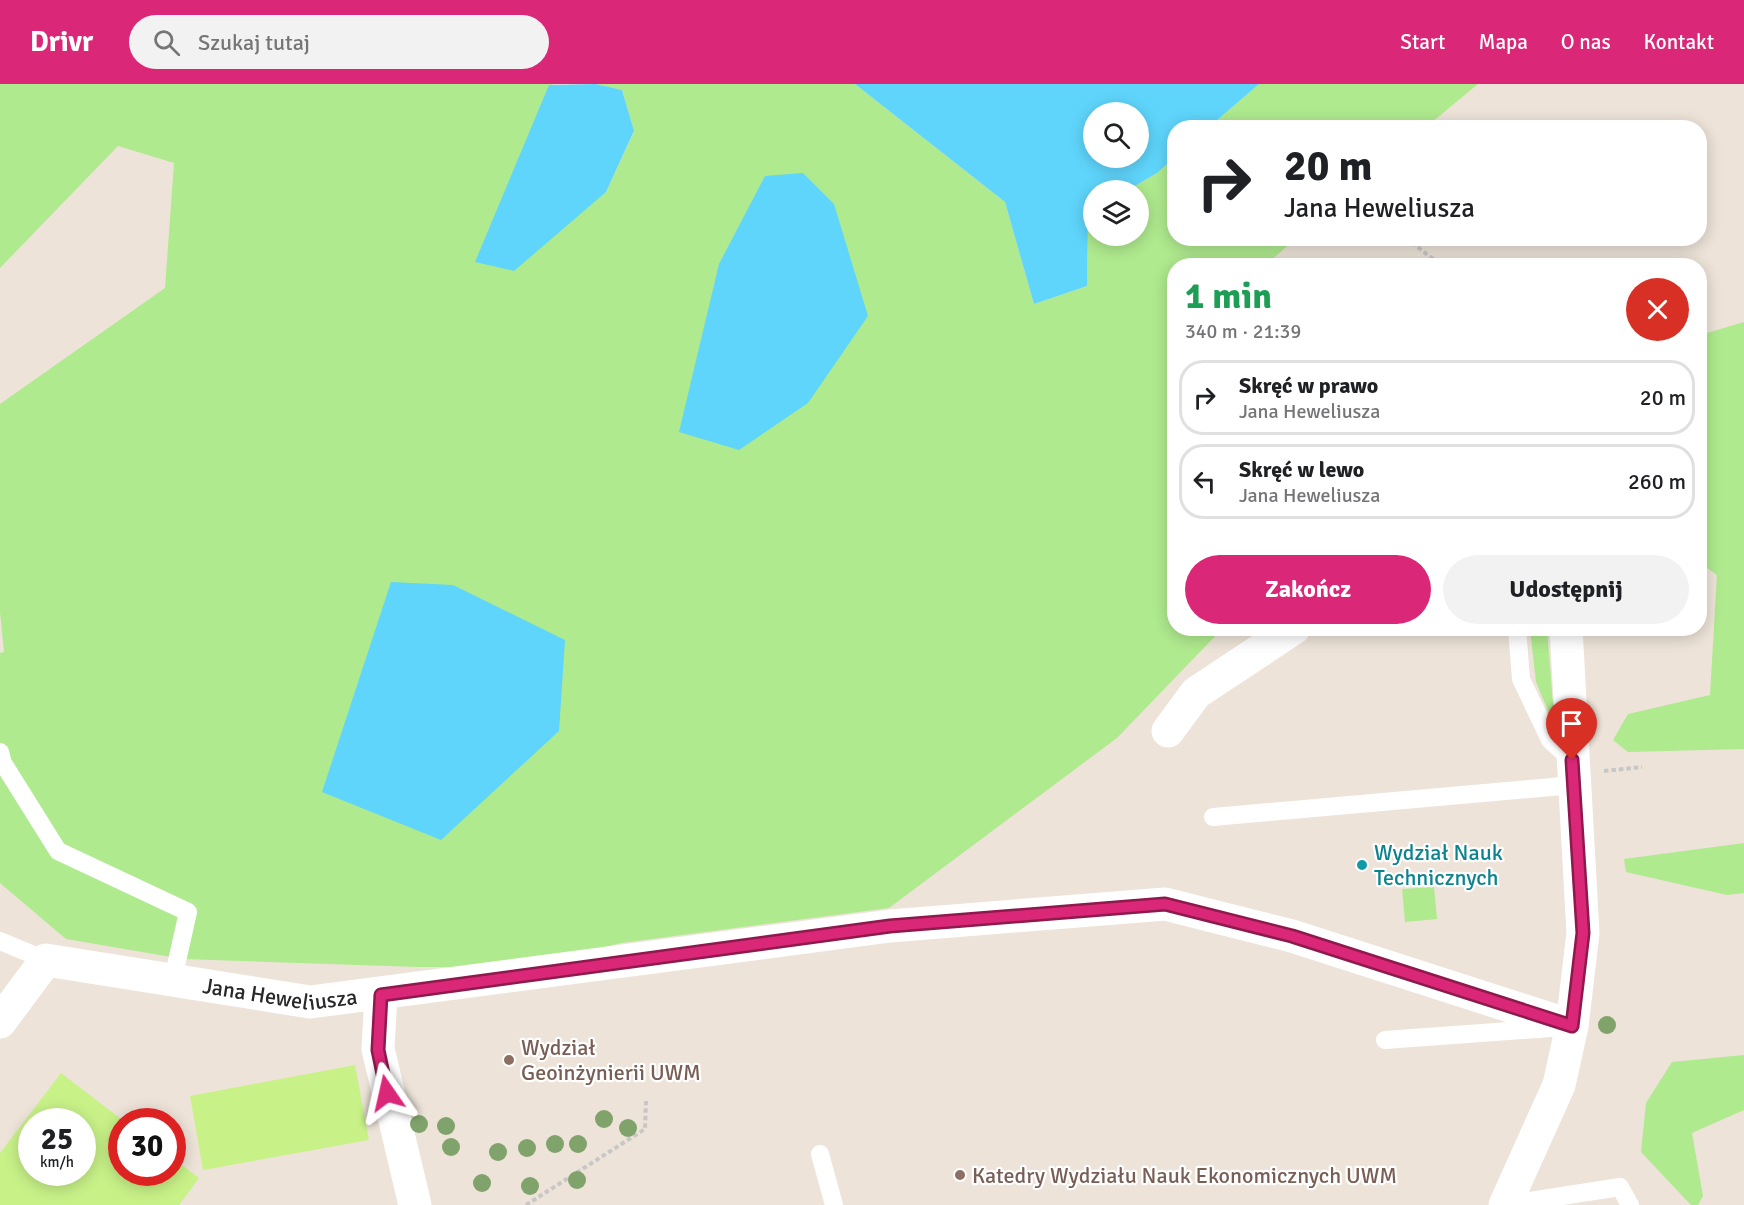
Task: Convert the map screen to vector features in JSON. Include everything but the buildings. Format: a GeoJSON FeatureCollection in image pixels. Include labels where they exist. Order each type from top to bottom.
{"type":"FeatureCollection","features":[{"type":"Feature","properties":{"kind":"street"},"geometry":{"type":"LineString","coordinates":[[1168,731],[1197,693],[1282,636]]}},
{"type":"Feature","properties":{"kind":"street"},"geometry":{"type":"LineString","coordinates":[[1507,1201],[1558,1085],[1572,1026],[1583,933],[1566,636]]}},
{"type":"Feature","properties":{"kind":"street","name":"Jana Heweliusza"},"geometry":{"type":"LineString","coordinates":[[46,960],[310,1002],[381,995],[890,926],[1165,904],[1292,936],[1572,1026]]}},
{"type":"Feature","properties":{"kind":"street"},"geometry":{"type":"LineString","coordinates":[[0,1022],[46,960]]}},
{"type":"Feature","properties":{"kind":"street"},"geometry":{"type":"LineString","coordinates":[[381,995],[378,1050],[415,1205]]}},
{"type":"Feature","properties":{"kind":"lane"},"geometry":{"type":"LineString","coordinates":[[1213,817],[1573,773],[1550,740],[1521,679],[1518,636]]}},
{"type":"Feature","properties":{"kind":"lane"},"geometry":{"type":"LineString","coordinates":[[0,752],[3,763],[58,851],[188,912],[173,979]]}},
{"type":"Feature","properties":{"kind":"lane","name":"Jana Heweliusza"},"geometry":{"type":"LineString","coordinates":[[0,941],[46,960]]}},
{"type":"Feature","properties":{"kind":"lane"},"geometry":{"type":"LineString","coordinates":[[1385,1040],[1572,1026]]}},
{"type":"Feature","properties":{"kind":"lane"},"geometry":{"type":"LineString","coordinates":[[820,1154],[834,1205]]}},
{"type":"Feature","properties":{"kind":"lane"},"geometry":{"type":"LineString","coordinates":[[1507,1201],[1530,1201],[1620,1187],[1630,1205]]}},
{"type":"Feature","properties":{"kind":"path"},"geometry":{"type":"LineString","coordinates":[[1416,246],[1432,258]]}},
{"type":"Feature","properties":{"kind":"path"},"geometry":{"type":"LineString","coordinates":[[526,1205],[645,1129],[646,1101]]}},
{"type":"Feature","properties":{"kind":"green space"},"geometry":{"type":"Polygon","coordinates":[[[0,84],[557,84],[549,85],[606,192],[634,132],[622,90],[596,84],[855,84],[1005,202],[1034,304],[1087,286],[1088,246],[1149,246],[1149,180],[1145,180],[1167,164],[1167,246],[1287,246],[1274,258],[1167,258],[1167,636],[1215,636],[1117,738],[889,908],[621,943],[528,967],[418,967],[183,959],[66,939],[0,883],[0,653],[4,652],[0,612],[0,404],[165,288],[174,163],[118,146],[0,268],[0,84]]]}},
{"type":"Feature","properties":{"kind":"green space"},"geometry":{"type":"Polygon","coordinates":[[[1259,84],[1478,84],[1434,120],[1217,120],[1259,84]]]}},
{"type":"Feature","properties":{"kind":"green space"},"geometry":{"type":"Polygon","coordinates":[[[1744,322],[1744,749],[1628,752],[1613,740],[1628,714],[1710,695],[1717,575],[1707,568],[1707,333],[1744,322]]]}},
{"type":"Feature","properties":{"kind":"green space"},"geometry":{"type":"Polygon","coordinates":[[[1531,636],[1548,636],[1554,717],[1551,718],[1536,682],[1531,636]]]}},
{"type":"Feature","properties":{"kind":"green space"},"geometry":{"type":"Polygon","coordinates":[[[1744,843],[1744,893],[1727,895],[1626,872],[1624,859],[1744,843]]]}},
{"type":"Feature","properties":{"kind":"green space"},"geometry":{"type":"Polygon","coordinates":[[[1434,887],[1437,919],[1405,922],[1402,889],[1434,887]]]}},
{"type":"Feature","properties":{"kind":"green space"},"geometry":{"type":"Polygon","coordinates":[[[1744,1055],[1744,1110],[1692,1133],[1703,1196],[1698,1205],[1691,1205],[1641,1152],[1646,1103],[1672,1062],[1744,1055]]]}},
{"type":"Feature","properties":{"kind":"green space"},"geometry":{"type":"Polygon","coordinates":[[[355,1065],[369,1140],[203,1170],[190,1096],[355,1065]]]}},
{"type":"Feature","properties":{"kind":"green space"},"geometry":{"type":"Polygon","coordinates":[[[61,1073],[108,1109],[108,1186],[186,1186],[186,1168],[199,1178],[179,1205],[0,1205],[0,1153],[18,1129],[18,1186],[96,1186],[96,1108],[34,1108],[61,1073]]]}},
{"type":"Feature","properties":{"kind":"water"},"geometry":{"type":"Polygon","coordinates":[[[596,84],[622,90],[634,131],[606,192],[514,271],[475,262],[549,85],[596,84]]]}},
{"type":"Feature","properties":{"kind":"water"},"geometry":{"type":"Polygon","coordinates":[[[855,84],[1259,84],[1217,120],[1167,120],[1167,164],[1145,180],[1083,180],[1083,246],[1088,246],[1087,286],[1034,304],[1005,202],[855,84]]]}},
{"type":"Feature","properties":{"kind":"water"},"geometry":{"type":"Polygon","coordinates":[[[803,173],[834,204],[868,316],[808,403],[739,450],[679,432],[719,264],[765,176],[803,173]]]}},
{"type":"Feature","properties":{"kind":"water"},"geometry":{"type":"Polygon","coordinates":[[[391,582],[453,585],[565,640],[559,731],[441,840],[322,792],[391,582]]]}},
{"type":"Feature","properties":{"kind":"place","name":"Wydział Nauk Technicznych"},"geometry":{"type":"Point","coordinates":[1362,865]}},
{"type":"Feature","properties":{"kind":"place","name":"Wydział Geoinżynierii UWM"},"geometry":{"type":"Point","coordinates":[509,1060]}},
{"type":"Feature","properties":{"kind":"place","name":"Katedry Wydziału Nauk Ekonomicznych UWM"},"geometry":{"type":"Point","coordinates":[960,1175]}},
{"type":"Feature","properties":{"kind":"route"},"geometry":{"type":"LineString","coordinates":[[387,1093],[378,1050],[381,995],[890,926],[1165,904],[1292,936],[1572,1026],[1583,933],[1572,760]]}}]}
